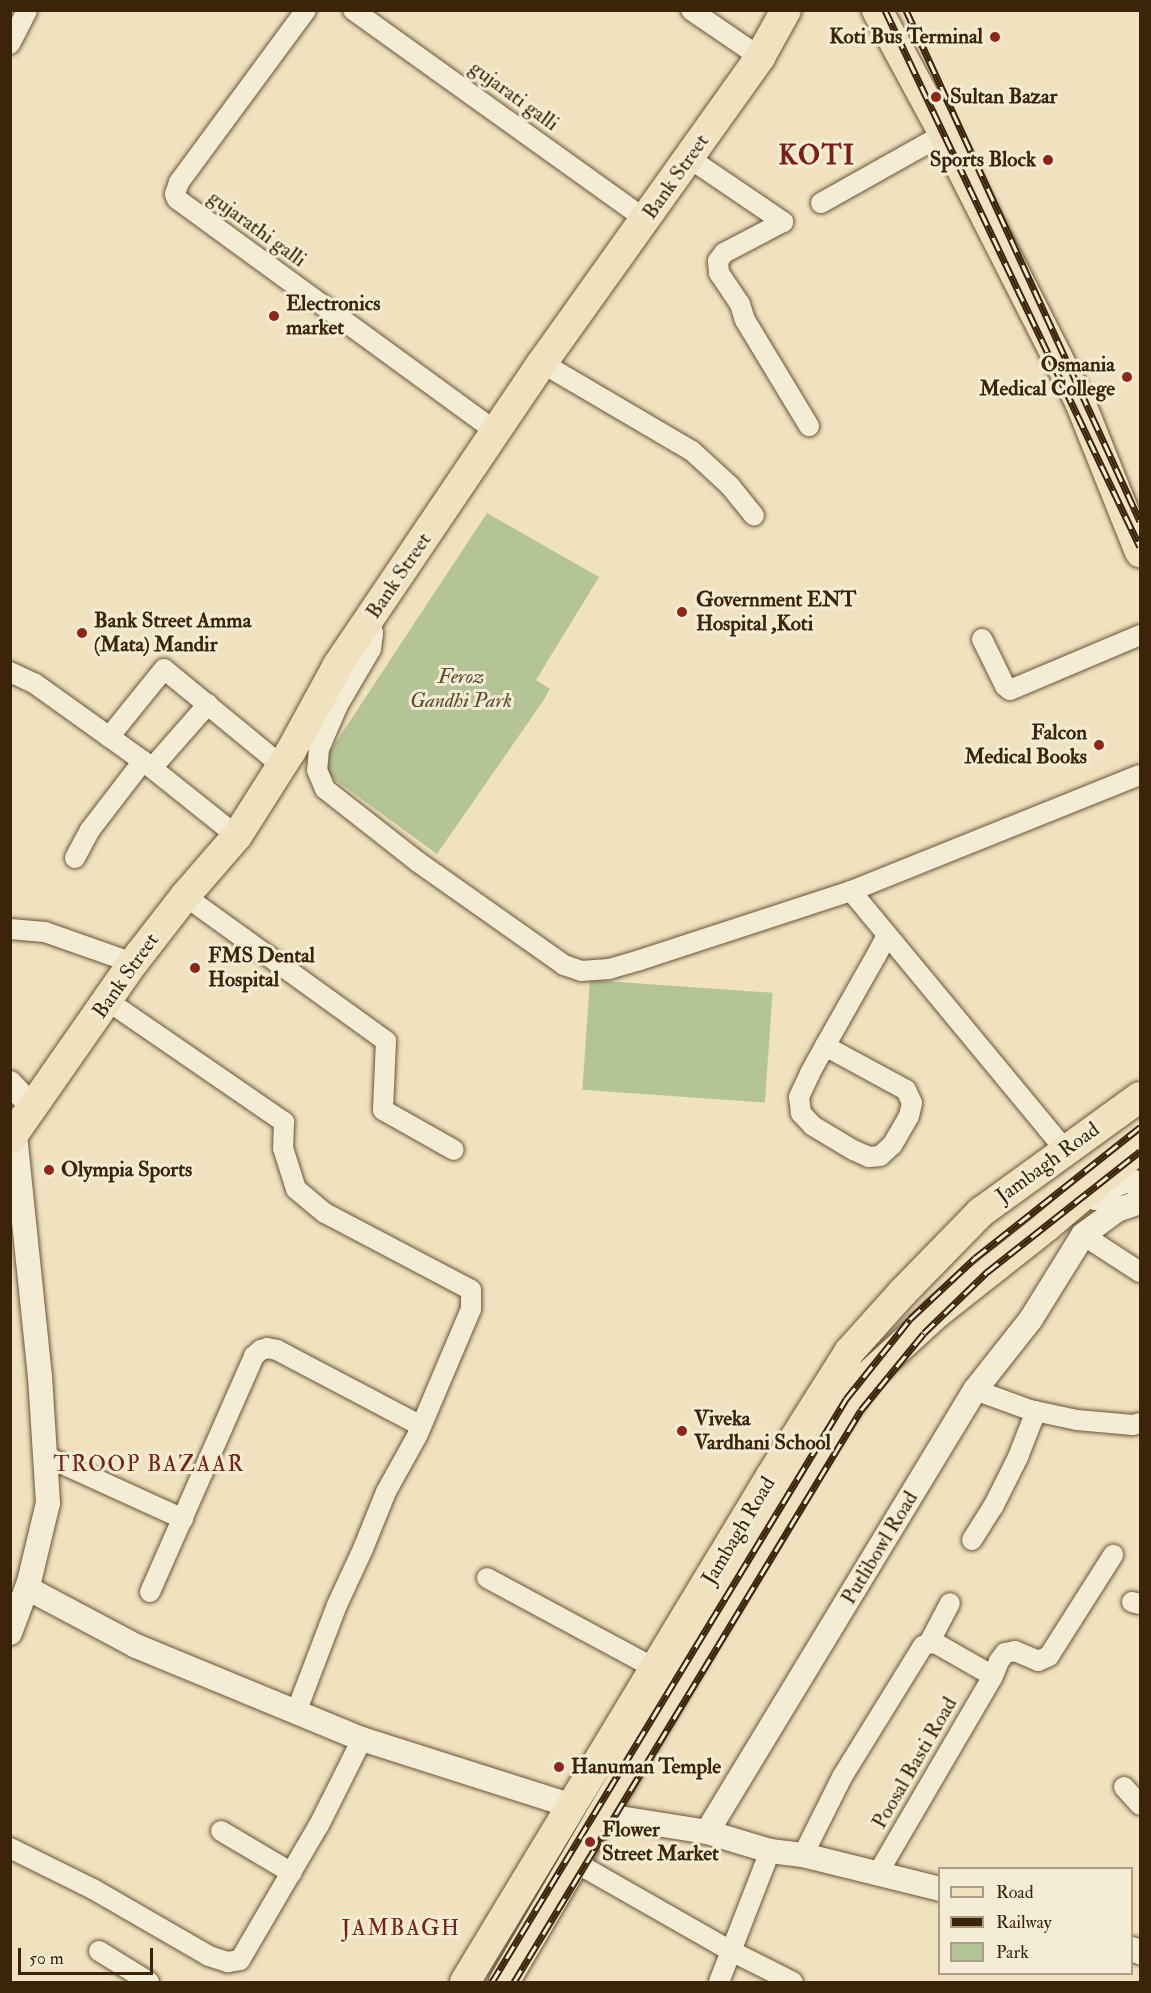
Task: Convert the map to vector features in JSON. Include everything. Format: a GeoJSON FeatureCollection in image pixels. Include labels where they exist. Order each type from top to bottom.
{"type":"FeatureCollection","features":[{"type":"Feature","properties":{"kind":"main road","name":"Bank Street"},"geometry":{"type":"LineString","coordinates":[[13,1136],[133,963],[184,896],[237,836],[282,766],[338,665],[542,363],[760,57],[786,10]]}},
{"type":"Feature","properties":{"kind":"main road"},"geometry":{"type":"LineString","coordinates":[[877,10],[944,134],[1080,402],[1140,552]]}},
{"type":"Feature","properties":{"kind":"main road","name":"Jambagh Road"},"geometry":{"type":"LineString","coordinates":[[465,1983],[842,1362],[903,1292],[981,1212],[1065,1150],[1128,1115],[1140,1097]]}},
{"type":"Feature","properties":{"kind":"main road"},"geometry":{"type":"LineString","coordinates":[[504,1983],[573,1861],[805,1468],[851,1398],[877,1368],[937,1313],[1047,1226],[1140,1147]]}},
{"type":"Feature","properties":{"kind":"main road"},"geometry":{"type":"LineString","coordinates":[[861,1339],[861,1352],[869,1364],[877,1368]]}},
{"type":"Feature","properties":{"kind":"street"},"geometry":{"type":"LineString","coordinates":[[10,44],[27,10]]}},
{"type":"Feature","properties":{"kind":"street","name":"gujarathi galli"},"geometry":{"type":"LineString","coordinates":[[306,10],[179,182],[175,194],[177,199],[496,432]]}},
{"type":"Feature","properties":{"kind":"street","name":"gujarati galli"},"geometry":{"type":"LineString","coordinates":[[353,10],[646,220]]}},
{"type":"Feature","properties":{"kind":"street"},"geometry":{"type":"LineString","coordinates":[[690,10],[760,57]]}},
{"type":"Feature","properties":{"kind":"street"},"geometry":{"type":"LineString","coordinates":[[821,202],[944,134]]}},
{"type":"Feature","properties":{"kind":"street"},"geometry":{"type":"LineString","coordinates":[[689,158],[783,222],[724,253],[717,261],[719,273],[740,304],[745,320],[809,426]]}},
{"type":"Feature","properties":{"kind":"street"},"geometry":{"type":"LineString","coordinates":[[542,363],[692,451],[730,486],[754,516]]}},
{"type":"Feature","properties":{"kind":"street"},"geometry":{"type":"LineString","coordinates":[[369,620],[373,633],[371,650],[338,705],[319,749],[316,762],[319,779],[325,789],[363,820],[564,965],[581,970],[609,969],[851,891],[1140,775]]}},
{"type":"Feature","properties":{"kind":"street"},"geometry":{"type":"LineString","coordinates":[[982,639],[1005,686],[1010,690],[1140,635]]}},
{"type":"Feature","properties":{"kind":"street"},"geometry":{"type":"LineString","coordinates":[[109,737],[160,670],[167,670],[282,766]]}},
{"type":"Feature","properties":{"kind":"street"},"geometry":{"type":"LineString","coordinates":[[10,672],[34,683],[148,764],[237,836]]}},
{"type":"Feature","properties":{"kind":"street"},"geometry":{"type":"LineString","coordinates":[[75,858],[90,830],[148,764],[208,704]]}},
{"type":"Feature","properties":{"kind":"street"},"geometry":{"type":"LineString","coordinates":[[851,891],[1065,1150]]}},
{"type":"Feature","properties":{"kind":"street"},"geometry":{"type":"LineString","coordinates":[[184,896],[386,1041],[383,1110],[453,1150]]}},
{"type":"Feature","properties":{"kind":"street"},"geometry":{"type":"LineString","coordinates":[[10,929],[45,932],[133,963]]}},
{"type":"Feature","properties":{"kind":"street"},"geometry":{"type":"LineString","coordinates":[[825,1046],[906,1090],[912,1103],[909,1116],[892,1145],[880,1156],[869,1157],[853,1150],[813,1126],[801,1113],[799,1097],[825,1046],[887,934]]}},
{"type":"Feature","properties":{"kind":"street"},"geometry":{"type":"LineString","coordinates":[[108,1001],[284,1122],[283,1148],[296,1189],[325,1213],[471,1290],[471,1309],[421,1426],[386,1492],[363,1550],[336,1605],[297,1710]]}},
{"type":"Feature","properties":{"kind":"street"},"geometry":{"type":"LineString","coordinates":[[10,1083],[33,1108]]}},
{"type":"Feature","properties":{"kind":"street"},"geometry":{"type":"LineString","coordinates":[[10,1633],[19,1586],[48,1503],[40,1377],[13,1136]]}},
{"type":"Feature","properties":{"kind":"street"},"geometry":{"type":"LineString","coordinates":[[1047,1226],[1119,1183],[1130,1180],[1140,1186]]}},
{"type":"Feature","properties":{"kind":"street","name":"Putlibowl Road"},"geometry":{"type":"LineString","coordinates":[[707,1832],[975,1390],[1031,1319],[1083,1235],[1118,1210],[1140,1202]]}},
{"type":"Feature","properties":{"kind":"street"},"geometry":{"type":"LineString","coordinates":[[1083,1235],[1140,1272]]}},
{"type":"Feature","properties":{"kind":"street"},"geometry":{"type":"LineString","coordinates":[[150,1592],[254,1356],[261,1350],[267,1348],[277,1350],[421,1426]]}},
{"type":"Feature","properties":{"kind":"street"},"geometry":{"type":"LineString","coordinates":[[975,1390],[1036,1411],[1077,1420],[1134,1425],[1140,1423]]}},
{"type":"Feature","properties":{"kind":"street"},"geometry":{"type":"LineString","coordinates":[[972,1540],[1008,1478],[1029,1435],[1036,1411]]}},
{"type":"Feature","properties":{"kind":"street"},"geometry":{"type":"LineString","coordinates":[[45,1456],[183,1520]]}},
{"type":"Feature","properties":{"kind":"street","name":"Poosal Basti Road"},"geometry":{"type":"LineString","coordinates":[[878,1874],[993,1676],[999,1660],[1005,1653],[1015,1651],[1038,1661],[1049,1656],[1113,1555]]}},
{"type":"Feature","properties":{"kind":"street"},"geometry":{"type":"LineString","coordinates":[[487,1578],[656,1669]]}},
{"type":"Feature","properties":{"kind":"street"},"geometry":{"type":"LineString","coordinates":[[19,1586],[136,1646],[297,1710],[362,1739],[572,1806]]}},
{"type":"Feature","properties":{"kind":"street"},"geometry":{"type":"LineString","coordinates":[[929,1643],[950,1603]]}},
{"type":"Feature","properties":{"kind":"street"},"geometry":{"type":"LineString","coordinates":[[803,1856],[842,1777],[923,1646],[929,1643],[937,1644],[993,1676]]}},
{"type":"Feature","properties":{"kind":"street"},"geometry":{"type":"LineString","coordinates":[[10,1848],[93,1889],[209,1956],[228,1962],[240,1960],[249,1949],[292,1873],[362,1739]]}},
{"type":"Feature","properties":{"kind":"street"},"geometry":{"type":"LineString","coordinates":[[1124,1787],[1140,1805]]}},
{"type":"Feature","properties":{"kind":"street"},"geometry":{"type":"LineString","coordinates":[[601,1815],[707,1832],[770,1851],[803,1856],[938,1889]]}},
{"type":"Feature","properties":{"kind":"street"},"geometry":{"type":"LineString","coordinates":[[220,1831],[292,1873]]}},
{"type":"Feature","properties":{"kind":"street"},"geometry":{"type":"LineString","coordinates":[[719,1983],[770,1851]]}},
{"type":"Feature","properties":{"kind":"street"},"geometry":{"type":"LineString","coordinates":[[573,1861],[731,1951],[793,1983]]}},
{"type":"Feature","properties":{"kind":"street"},"geometry":{"type":"LineString","coordinates":[[99,1952],[149,1983]]}},
{"type":"Feature","properties":{"kind":"green space","name":"Feroz Gandhi Park"},"geometry":{"type":"Polygon","coordinates":[[[487,513],[599,577],[536,680],[550,689],[543,701],[437,854],[319,768],[487,513]]]}},
{"type":"Feature","properties":{"kind":"green space"},"geometry":{"type":"Polygon","coordinates":[[[590,980],[773,993],[765,1102],[582,1090],[590,980]]]}},
{"type":"Feature","properties":{"kind":"railway"},"geometry":{"type":"LineString","coordinates":[[885,10],[1140,547]]}},
{"type":"Feature","properties":{"kind":"railway"},"geometry":{"type":"LineString","coordinates":[[906,10],[1140,521]]}},
{"type":"Feature","properties":{"kind":"railway"},"geometry":{"type":"LineString","coordinates":[[492,1982],[846,1399],[910,1319],[975,1258],[1140,1127]]}},
{"type":"Feature","properties":{"kind":"railway"},"geometry":{"type":"LineString","coordinates":[[514,1982],[861,1410],[924,1333],[987,1272],[1140,1151]]}},
{"type":"Feature","properties":{"kind":"place","name":"Koti Bus Terminal"},"geometry":{"type":"Point","coordinates":[995,37]}},
{"type":"Feature","properties":{"kind":"place","name":"Sultan Bazar"},"geometry":{"type":"Point","coordinates":[936,97]}},
{"type":"Feature","properties":{"kind":"place","name":"Sports Block"},"geometry":{"type":"Point","coordinates":[1048,160]}},
{"type":"Feature","properties":{"kind":"place","name":"Electronics market"},"geometry":{"type":"Point","coordinates":[274,316]}},
{"type":"Feature","properties":{"kind":"place","name":"Osmania Medical College"},"geometry":{"type":"Point","coordinates":[1127,377]}},
{"type":"Feature","properties":{"kind":"place","name":"Government ENT Hospital ,Koti"},"geometry":{"type":"Point","coordinates":[682,612]}},
{"type":"Feature","properties":{"kind":"place","name":"Bank Street Amma (Mata) Mandir"},"geometry":{"type":"Point","coordinates":[82,633]}},
{"type":"Feature","properties":{"kind":"place","name":"Falcon Medical Books"},"geometry":{"type":"Point","coordinates":[1099,745]}},
{"type":"Feature","properties":{"kind":"place","name":"FMS Dental Hospital"},"geometry":{"type":"Point","coordinates":[195,968]}},
{"type":"Feature","properties":{"kind":"place","name":"Olympia Sports"},"geometry":{"type":"Point","coordinates":[49,1170]}},
{"type":"Feature","properties":{"kind":"place","name":"Viveka Vardhani School"},"geometry":{"type":"Point","coordinates":[682,1431]}},
{"type":"Feature","properties":{"kind":"place","name":"Hanuman Temple"},"geometry":{"type":"Point","coordinates":[559,1767]}},
{"type":"Feature","properties":{"kind":"place","name":"Flower Street Market"},"geometry":{"type":"Point","coordinates":[590,1842]}},
{"type":"Feature","properties":{"kind":"district","name":"KOTI"},"geometry":{"type":"Point","coordinates":[817,156]}},
{"type":"Feature","properties":{"kind":"district","name":"TROOP BAZAAR"},"geometry":{"type":"Point","coordinates":[149,1465]}},
{"type":"Feature","properties":{"kind":"district","name":"JAMBAGH"},"geometry":{"type":"Point","coordinates":[401,1929]}}]}
